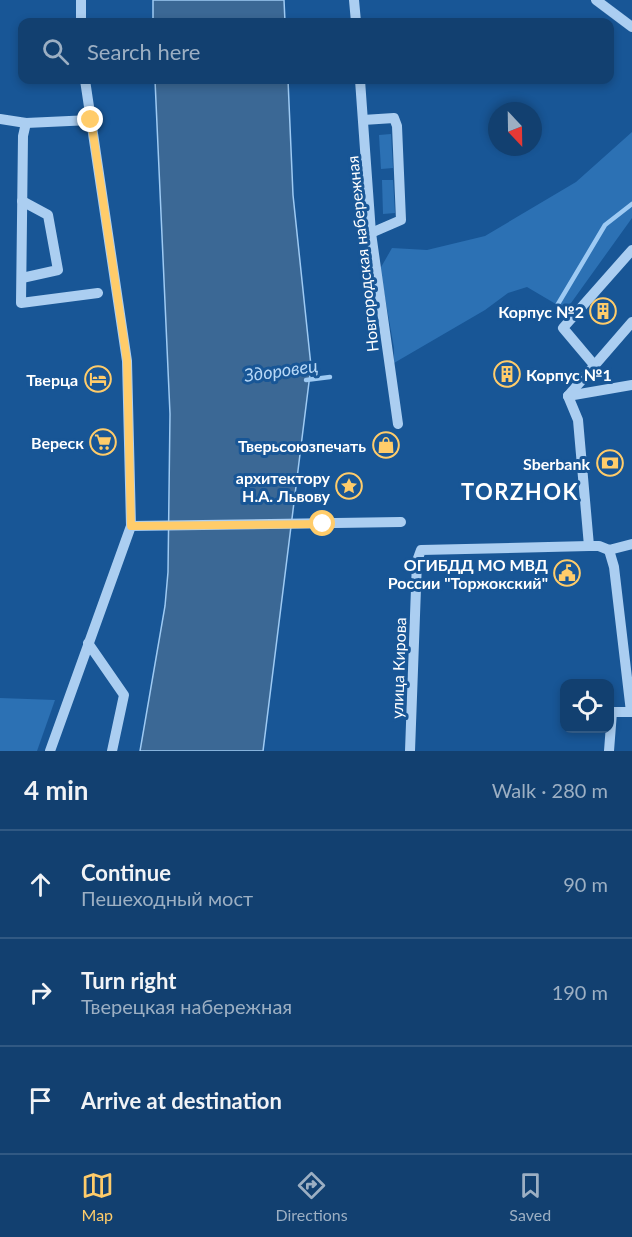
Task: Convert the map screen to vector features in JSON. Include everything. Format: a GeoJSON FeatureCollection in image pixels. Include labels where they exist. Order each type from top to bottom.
{"type":"FeatureCollection","features":[{"type":"Feature","properties":{"kind":"street"},"geometry":{"type":"LineString","coordinates":[[81,0],[81,18]]}},
{"type":"Feature","properties":{"kind":"street"},"geometry":{"type":"LineString","coordinates":[[354,0],[356,18]]}},
{"type":"Feature","properties":{"kind":"street"},"geometry":{"type":"LineString","coordinates":[[596,0],[632,27]]}},
{"type":"Feature","properties":{"kind":"street"},"geometry":{"type":"LineString","coordinates":[[50,751],[88,643],[136,526],[127,361],[86,84]]}},
{"type":"Feature","properties":{"kind":"street","name":"Новгородская набережная"},"geometry":{"type":"LineString","coordinates":[[360,84],[371,233],[398,424]]}},
{"type":"Feature","properties":{"kind":"street"},"geometry":{"type":"LineString","coordinates":[[363,120],[394,118],[397,126],[401,220],[371,233]]}},
{"type":"Feature","properties":{"kind":"street"},"geometry":{"type":"LineString","coordinates":[[0,119],[26,123],[91,120]]}},
{"type":"Feature","properties":{"kind":"street"},"geometry":{"type":"LineString","coordinates":[[26,123],[23,136],[21,303],[98,293]]}},
{"type":"Feature","properties":{"kind":"street"},"geometry":{"type":"LineString","coordinates":[[22,201],[48,215],[58,270],[22,278]]}},
{"type":"Feature","properties":{"kind":"street"},"geometry":{"type":"LineString","coordinates":[[595,366],[563,328],[632,250]]}},
{"type":"Feature","properties":{"kind":"street"},"geometry":{"type":"LineString","coordinates":[[568,396],[632,322]]}},
{"type":"Feature","properties":{"kind":"street"},"geometry":{"type":"LineString","coordinates":[[568,396],[632,385]]}},
{"type":"Feature","properties":{"kind":"street"},"geometry":{"type":"LineString","coordinates":[[568,396],[578,420],[589,546],[599,546],[609,550],[632,544]]}},
{"type":"Feature","properties":{"kind":"street"},"geometry":{"type":"LineString","coordinates":[[136,526],[401,522]]}},
{"type":"Feature","properties":{"kind":"street","name":"улица Кирова"},"geometry":{"type":"LineString","coordinates":[[410,751],[417,561],[421,550],[589,546]]}},
{"type":"Feature","properties":{"kind":"street"},"geometry":{"type":"LineString","coordinates":[[609,550],[614,567],[632,712],[612,711],[609,751]]}},
{"type":"Feature","properties":{"kind":"street"},"geometry":{"type":"LineString","coordinates":[[88,643],[124,695],[112,751]]}},
{"type":"Feature","properties":{"kind":"shaded area"},"geometry":{"type":"Polygon","coordinates":[[[632,132],[632,218],[566,310],[527,287],[508,293],[485,310],[394,363],[394,348],[380,269],[392,248],[427,250],[485,236],[576,182],[632,132]]]}},
{"type":"Feature","properties":{"kind":"shaded area"},"geometry":{"type":"Polygon","coordinates":[[[391,134],[393,168],[381,169],[379,135],[391,134]]]}},
{"type":"Feature","properties":{"kind":"shaded area"},"geometry":{"type":"Polygon","coordinates":[[[382,180],[393,180],[395,213],[383,214],[382,180]]]}},
{"type":"Feature","properties":{"kind":"shaded area"},"geometry":{"type":"Polygon","coordinates":[[[0,698],[55,700],[37,751],[0,751],[0,698]]]}},
{"type":"Feature","properties":{"kind":"water"},"geometry":{"type":"Polygon","coordinates":[[[153,0],[284,0],[285,18],[153,18],[153,0]]]}},
{"type":"Feature","properties":{"kind":"water"},"geometry":{"type":"Polygon","coordinates":[[[155,84],[288,84],[293,195],[311,366],[263,751],[140,751],[165,606],[168,572],[170,414],[155,84]]]}},
{"type":"Feature","properties":{"kind":"waterway","name":"Здоровец"},"geometry":{"type":"LineString","coordinates":[[558,304],[605,225],[632,204]]}},
{"type":"Feature","properties":{"kind":"waterway","name":"Здоровец"},"geometry":{"type":"LineString","coordinates":[[306,380],[330,377]]}},
{"type":"Feature","properties":{"kind":"place","name":"Корпус №2"},"geometry":{"type":"Point","coordinates":[603,311]}},
{"type":"Feature","properties":{"kind":"place","name":"Корпус №1"},"geometry":{"type":"Point","coordinates":[507,374]}},
{"type":"Feature","properties":{"kind":"place","name":"Тверца"},"geometry":{"type":"Point","coordinates":[98,379]}},
{"type":"Feature","properties":{"kind":"place","name":"Вереск"},"geometry":{"type":"Point","coordinates":[103,442]}},
{"type":"Feature","properties":{"kind":"place","name":"Тверьсоюзпечать"},"geometry":{"type":"Point","coordinates":[386,445]}},
{"type":"Feature","properties":{"kind":"place","name":"Sberbank"},"geometry":{"type":"Point","coordinates":[610,463]}},
{"type":"Feature","properties":{"kind":"place","name":"архитектору Н.А. Львову"},"geometry":{"type":"Point","coordinates":[349,486]}},
{"type":"Feature","properties":{"kind":"place","name":"ОГИБДД МО МВД России \"Торжокский\""},"geometry":{"type":"Point","coordinates":[567,573]}},
{"type":"Feature","properties":{"kind":"district","name":"TORZHOK"},"geometry":{"type":"Point","coordinates":[520,491]}},
{"type":"Feature","properties":{"kind":"route"},"geometry":{"type":"LineString","coordinates":[[91,120],[127,361],[131,526],[323,524]]}}]}
